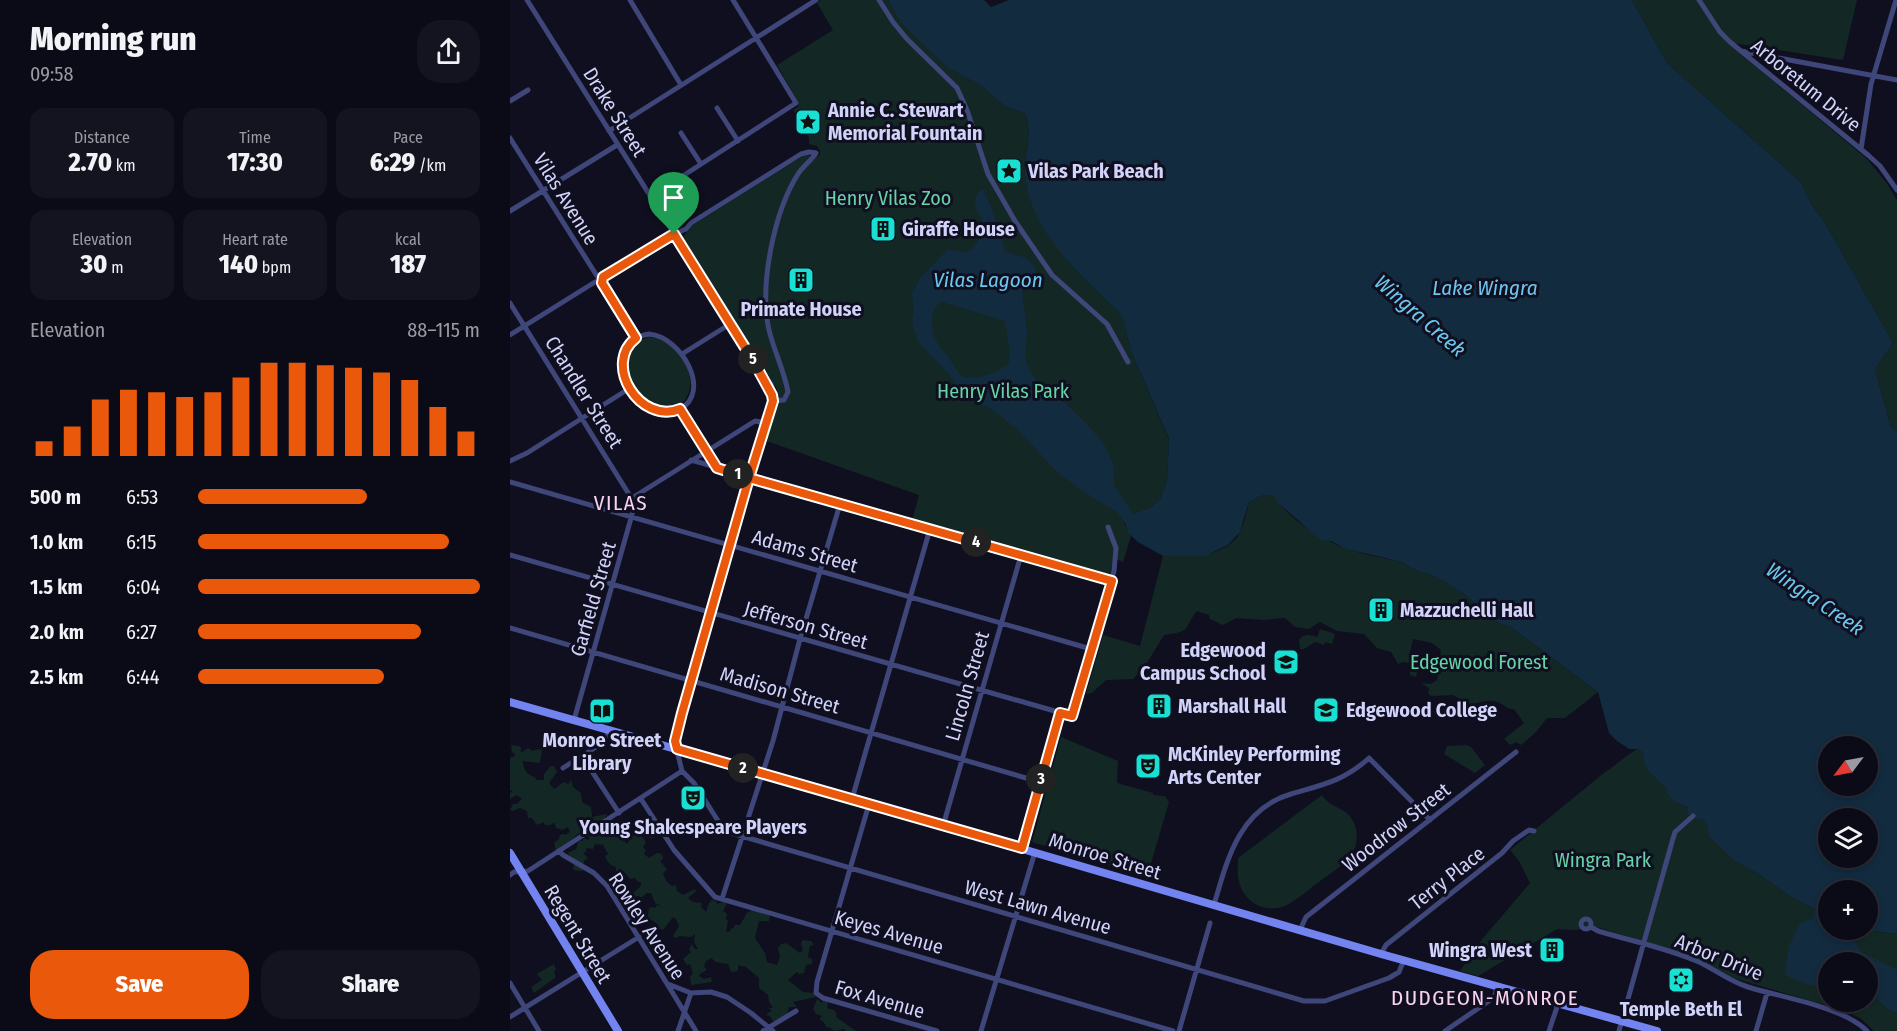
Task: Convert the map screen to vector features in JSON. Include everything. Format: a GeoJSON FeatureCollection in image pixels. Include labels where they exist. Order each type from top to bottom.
{"type":"FeatureCollection","features":[{"type":"Feature","properties":{"kind":"main road","name":"Monroe Street"},"geometry":{"type":"LineString","coordinates":[[510,702],[1022,848],[1381,954],[1657,1031]]}},
{"type":"Feature","properties":{"kind":"main road","name":"Regent Street"},"geometry":{"type":"LineString","coordinates":[[510,853],[618,1031]]}},
{"type":"Feature","properties":{"kind":"street","name":"Drake Street"},"geometry":{"type":"LineString","coordinates":[[527,0],[754,362],[773,401]]}},
{"type":"Feature","properties":{"kind":"street"},"geometry":{"type":"LineString","coordinates":[[630,0],[681,84]]}},
{"type":"Feature","properties":{"kind":"street"},"geometry":{"type":"LineString","coordinates":[[650,197],[796,104],[733,0]]}},
{"type":"Feature","properties":{"kind":"street"},"geometry":{"type":"LineString","coordinates":[[609,131],[816,0]]}},
{"type":"Feature","properties":{"kind":"street"},"geometry":{"type":"LineString","coordinates":[[879,0],[907,39],[957,88],[967,110],[988,174],[1017,225],[1052,275],[1107,324],[1128,362]]}},
{"type":"Feature","properties":{"kind":"street","name":"Arboretum Drive"},"geometry":{"type":"LineString","coordinates":[[1699,0],[1720,32],[1740,51],[1861,149],[1880,166],[1897,190]]}},
{"type":"Feature","properties":{"kind":"street"},"geometry":{"type":"LineString","coordinates":[[1861,149],[1865,113],[1873,75],[1896,0]]}},
{"type":"Feature","properties":{"kind":"street"},"geometry":{"type":"LineString","coordinates":[[1740,51],[1897,80]]}},
{"type":"Feature","properties":{"kind":"street"},"geometry":{"type":"LineString","coordinates":[[510,101],[528,90]]}},
{"type":"Feature","properties":{"kind":"street"},"geometry":{"type":"LineString","coordinates":[[717,108],[738,141]]}},
{"type":"Feature","properties":{"kind":"street"},"geometry":{"type":"LineString","coordinates":[[681,133],[701,164]]}},
{"type":"Feature","properties":{"kind":"street","name":"Vilas Avenue"},"geometry":{"type":"LineString","coordinates":[[510,138],[636,338]]}},
{"type":"Feature","properties":{"kind":"street"},"geometry":{"type":"LineString","coordinates":[[510,211],[617,145]]}},
{"type":"Feature","properties":{"kind":"street"},"geometry":{"type":"LineString","coordinates":[[510,335],[674,234],[686,229],[691,223],[796,157],[809,152],[816,153],[799,172],[787,195],[779,215],[771,250],[767,278],[768,328],[788,392],[784,400],[773,401],[691,680],[675,741],[682,771],[528,871],[510,875]]}},
{"type":"Feature","properties":{"kind":"street","name":"Chandler Street"},"geometry":{"type":"LineString","coordinates":[[510,303],[632,498]]}},
{"type":"Feature","properties":{"kind":"street"},"geometry":{"type":"LineString","coordinates":[[682,354],[730,324]]}},
{"type":"Feature","properties":{"kind":"street"},"geometry":{"type":"LineString","coordinates":[[649,334],[672,342],[682,354],[689,367],[693,385],[690,398],[680,409],[668,412],[652,410],[638,399],[630,388],[622,360],[626,350],[636,338],[649,334]]}},
{"type":"Feature","properties":{"kind":"street"},"geometry":{"type":"LineString","coordinates":[[510,461],[630,388]]}},
{"type":"Feature","properties":{"kind":"street"},"geometry":{"type":"LineString","coordinates":[[680,409],[717,468]]}},
{"type":"Feature","properties":{"kind":"street"},"geometry":{"type":"LineString","coordinates":[[632,498],[755,421],[766,423]]}},
{"type":"Feature","properties":{"kind":"street"},"geometry":{"type":"LineString","coordinates":[[691,460],[1112,581]]}},
{"type":"Feature","properties":{"kind":"street","name":"Adams Street"},"geometry":{"type":"LineString","coordinates":[[510,482],[1091,649]]}},
{"type":"Feature","properties":{"kind":"street","name":"Garfield Street"},"geometry":{"type":"LineString","coordinates":[[574,720],[632,517],[635,505],[632,498]]}},
{"type":"Feature","properties":{"kind":"street"},"geometry":{"type":"LineString","coordinates":[[722,899],[762,773],[840,504]]}},
{"type":"Feature","properties":{"kind":"street"},"geometry":{"type":"LineString","coordinates":[[1022,848],[1060,713],[1072,716],[1112,581],[1116,553],[1108,526]]}},
{"type":"Feature","properties":{"kind":"street"},"geometry":{"type":"LineString","coordinates":[[852,799],[930,530]]}},
{"type":"Feature","properties":{"kind":"street","name":"Jefferson Street"},"geometry":{"type":"LineString","coordinates":[[510,555],[1060,713]]}},
{"type":"Feature","properties":{"kind":"street","name":"Lincoln Street"},"geometry":{"type":"LineString","coordinates":[[943,826],[1021,555]]}},
{"type":"Feature","properties":{"kind":"street","name":"Madison Street"},"geometry":{"type":"LineString","coordinates":[[510,628],[1040,782]]}},
{"type":"Feature","properties":{"kind":"street"},"geometry":{"type":"LineString","coordinates":[[562,768],[604,742],[609,730]]}},
{"type":"Feature","properties":{"kind":"street","name":"Woodrow Street"},"geometry":{"type":"LineString","coordinates":[[1300,930],[1306,917],[1516,752]]}},
{"type":"Feature","properties":{"kind":"street"},"geometry":{"type":"LineString","coordinates":[[582,756],[619,813]]}},
{"type":"Feature","properties":{"kind":"street"},"geometry":{"type":"LineString","coordinates":[[1214,905],[1233,846],[1240,831],[1253,816],[1277,799],[1334,782],[1349,774],[1369,758],[1430,820]]}},
{"type":"Feature","properties":{"kind":"street","name":"West Lawn Avenue"},"geometry":{"type":"LineString","coordinates":[[682,771],[694,783],[723,827],[731,833],[1304,1000],[1320,1002],[1396,975],[1401,970],[1404,960]]}},
{"type":"Feature","properties":{"kind":"street","name":"Keyes Avenue"},"geometry":{"type":"LineString","coordinates":[[641,799],[684,862],[712,895],[1173,1031]]}},
{"type":"Feature","properties":{"kind":"street"},"geometry":{"type":"LineString","coordinates":[[832,931],[869,804]]}},
{"type":"Feature","properties":{"kind":"street"},"geometry":{"type":"LineString","coordinates":[[1619,1031],[1675,832],[1693,816]]}},
{"type":"Feature","properties":{"kind":"street","name":"Terry Place"},"geometry":{"type":"LineString","coordinates":[[1381,954],[1386,945],[1502,854],[1513,841],[1529,830],[1534,831]]}},
{"type":"Feature","properties":{"kind":"street","name":"Rowley Avenue"},"geometry":{"type":"LineString","coordinates":[[559,851],[601,879],[613,894],[696,1031]]}},
{"type":"Feature","properties":{"kind":"street"},"geometry":{"type":"LineString","coordinates":[[981,1031],[1035,852]]}},
{"type":"Feature","properties":{"kind":"street"},"geometry":{"type":"LineString","coordinates":[[1179,1031],[1210,923]]}},
{"type":"Feature","properties":{"kind":"street","name":"Arbor Drive"},"geometry":{"type":"LineString","coordinates":[[1591,927],[1690,959],[1732,982],[1841,1015],[1860,1024],[1867,1031]]}},
{"type":"Feature","properties":{"kind":"street","name":"Fox Avenue"},"geometry":{"type":"LineString","coordinates":[[832,931],[816,982],[816,993],[823,998],[937,1031]]}},
{"type":"Feature","properties":{"kind":"street"},"geometry":{"type":"LineString","coordinates":[[510,1017],[524,1006],[639,937]]}},
{"type":"Feature","properties":{"kind":"street"},"geometry":{"type":"LineString","coordinates":[[510,983],[539,1031]]}},
{"type":"Feature","properties":{"kind":"street"},"geometry":{"type":"LineString","coordinates":[[667,983],[691,993],[711,992],[727,997],[768,1030],[796,1011]]}},
{"type":"Feature","properties":{"kind":"street"},"geometry":{"type":"LineString","coordinates":[[1445,1031],[1489,1001],[1495,995],[1497,987]]}},
{"type":"Feature","properties":{"kind":"street"},"geometry":{"type":"LineString","coordinates":[[678,1031],[691,993]]}},
{"type":"Feature","properties":{"kind":"street"},"geometry":{"type":"LineString","coordinates":[[1756,1031],[1767,993]]}},
{"type":"Feature","properties":{"kind":"street"},"geometry":{"type":"LineString","coordinates":[[1549,1031],[1558,1004]]}},
{"type":"Feature","properties":{"kind":"green space","name":"Henry Vilas Park"},"geometry":{"type":"Polygon","coordinates":[[[821,0],[888,0],[948,68],[980,85],[1006,107],[1025,113],[1029,129],[1025,176],[1036,215],[1074,267],[1118,311],[1123,319],[1131,351],[1169,440],[1167,481],[1160,499],[1142,512],[1121,517],[1131,536],[1123,562],[1113,558],[1111,572],[1107,575],[912,521],[919,495],[764,440],[778,399],[777,389],[683,237],[693,225],[803,156],[809,155],[814,158],[820,155],[817,146],[809,144],[805,131],[807,128],[793,110],[798,107],[799,103],[777,65],[833,30],[817,3],[821,0]]]}},
{"type":"Feature","properties":{"kind":"green space"},"geometry":{"type":"Polygon","coordinates":[[[1632,0],[1857,0],[1843,60],[1726,42],[1866,158],[1886,182],[1897,200],[1897,431],[1891,427],[1875,369],[1893,343],[1828,228],[1807,197],[1802,183],[1667,63],[1632,0]]]}},
{"type":"Feature","properties":{"kind":"green space"},"geometry":{"type":"Polygon","coordinates":[[[648,337],[658,339],[675,350],[687,368],[690,389],[686,398],[676,408],[664,410],[652,406],[640,397],[631,385],[626,371],[626,357],[632,345],[648,337]]]}},
{"type":"Feature","properties":{"kind":"green space","name":"Edgewood Forest"},"geometry":{"type":"Polygon","coordinates":[[[1263,495],[1275,495],[1279,503],[1295,519],[1339,546],[1402,562],[1451,585],[1468,597],[1490,618],[1509,626],[1598,692],[1565,718],[1547,718],[1521,745],[1516,742],[1510,745],[1504,739],[1524,723],[1514,709],[1492,701],[1469,705],[1453,695],[1432,696],[1428,694],[1429,688],[1421,683],[1431,684],[1437,680],[1441,650],[1432,643],[1413,639],[1410,652],[1420,656],[1416,677],[1410,675],[1409,663],[1398,664],[1391,652],[1377,648],[1364,634],[1337,631],[1320,622],[1309,629],[1295,627],[1285,618],[1263,620],[1236,618],[1223,625],[1210,619],[1209,615],[1197,611],[1186,629],[1164,635],[1145,666],[1133,679],[1106,680],[1092,693],[1086,694],[1103,635],[1140,646],[1163,556],[1207,554],[1227,546],[1241,530],[1249,502],[1263,495]]]}},
{"type":"Feature","properties":{"kind":"green space"},"geometry":{"type":"Polygon","coordinates":[[[1320,629],[1335,634],[1332,644],[1325,642],[1324,645],[1315,642],[1300,649],[1299,640],[1303,636],[1317,637],[1320,629]]]}},
{"type":"Feature","properties":{"kind":"green space"},"geometry":{"type":"Polygon","coordinates":[[[1061,737],[1118,761],[1117,783],[1153,793],[1153,795],[1165,796],[1169,802],[1147,877],[1032,842],[1061,737]]]}},
{"type":"Feature","properties":{"kind":"green space"},"geometry":{"type":"Polygon","coordinates":[[[511,745],[519,746],[522,752],[528,748],[533,751],[542,750],[540,763],[521,761],[528,773],[536,780],[544,780],[544,774],[551,766],[554,766],[557,772],[549,783],[554,789],[564,782],[568,784],[571,780],[573,787],[581,793],[582,802],[591,807],[592,817],[606,814],[604,819],[627,844],[633,835],[641,832],[642,829],[649,827],[648,830],[653,829],[652,839],[647,836],[649,834],[647,833],[641,835],[646,842],[643,847],[646,851],[644,854],[649,858],[657,853],[662,854],[663,859],[660,861],[667,869],[663,874],[667,882],[672,886],[676,885],[677,891],[683,895],[695,889],[696,891],[688,898],[693,902],[702,903],[701,907],[706,912],[712,900],[717,904],[727,903],[723,911],[727,914],[728,921],[726,932],[731,931],[734,925],[740,925],[747,913],[754,909],[770,916],[769,921],[759,921],[755,938],[765,953],[767,962],[777,965],[780,957],[778,948],[781,944],[786,943],[800,953],[803,950],[801,943],[803,940],[811,941],[814,945],[810,946],[808,957],[812,959],[812,964],[806,965],[804,973],[797,972],[788,980],[803,992],[815,993],[816,997],[793,1002],[797,1007],[789,1007],[787,1014],[774,1023],[770,1016],[766,1015],[772,1012],[769,1008],[773,1008],[768,995],[759,988],[759,978],[746,967],[738,965],[738,971],[731,972],[728,964],[716,962],[711,958],[704,966],[707,970],[699,976],[704,979],[711,977],[712,982],[691,985],[690,976],[693,974],[690,964],[687,965],[683,959],[691,952],[689,949],[692,944],[695,949],[698,949],[694,942],[695,934],[691,937],[675,938],[673,936],[679,926],[673,917],[663,930],[658,928],[652,920],[647,920],[651,907],[655,908],[657,905],[663,907],[655,903],[651,893],[641,898],[634,897],[634,892],[641,886],[641,882],[635,878],[630,879],[624,872],[616,871],[616,867],[608,862],[605,856],[608,854],[603,845],[595,844],[593,849],[586,848],[586,852],[583,853],[588,858],[584,861],[583,871],[573,870],[574,863],[568,853],[576,849],[579,840],[590,838],[583,830],[556,852],[554,843],[560,835],[570,832],[568,827],[562,830],[556,828],[554,822],[551,825],[545,825],[544,822],[537,825],[532,818],[528,818],[527,811],[520,808],[510,810],[513,804],[517,804],[522,799],[517,795],[510,799],[510,793],[513,791],[510,790],[510,758],[515,756],[511,745]]]}},
{"type":"Feature","properties":{"kind":"green space"},"geometry":{"type":"Polygon","coordinates":[[[1467,745],[1485,765],[1475,773],[1444,754],[1447,746],[1467,745]]]}},
{"type":"Feature","properties":{"kind":"green space","name":"Wingra Park"},"geometry":{"type":"Polygon","coordinates":[[[1639,749],[1644,755],[1647,768],[1678,804],[1689,807],[1691,814],[1701,818],[1709,826],[1708,836],[1734,861],[1757,873],[1791,897],[1818,910],[1818,940],[1878,940],[1878,932],[1897,934],[1897,1031],[1874,1031],[1860,1018],[1847,1012],[1878,1012],[1878,952],[1818,952],[1818,1003],[1730,977],[1703,961],[1597,927],[1575,930],[1557,929],[1478,976],[1460,971],[1479,943],[1530,883],[1519,861],[1510,850],[1628,755],[1639,749]]]}},
{"type":"Feature","properties":{"kind":"green space"},"geometry":{"type":"Polygon","coordinates":[[[1322,795],[1350,816],[1353,822],[1357,839],[1351,856],[1336,870],[1285,906],[1270,908],[1256,904],[1245,895],[1241,888],[1238,858],[1322,795]]]}},
{"type":"Feature","properties":{"kind":"green space"},"geometry":{"type":"Polygon","coordinates":[[[554,964],[556,977],[534,993],[531,987],[542,980],[537,974],[554,964]]]}},
{"type":"Feature","properties":{"kind":"green space"},"geometry":{"type":"Polygon","coordinates":[[[817,999],[822,1003],[823,1000],[828,1002],[827,1008],[834,1010],[836,1017],[856,1031],[844,1029],[834,1031],[827,1028],[821,1021],[822,1016],[816,1014],[813,1009],[817,999]]]}},
{"type":"Feature","properties":{"kind":"water","name":"Lake Wingra"},"geometry":{"type":"Polygon","coordinates":[[[888,0],[984,0],[991,7],[1009,0],[1632,0],[1667,63],[1802,183],[1807,197],[1828,228],[1893,343],[1875,369],[1891,427],[1897,431],[1897,934],[1878,932],[1878,880],[1818,880],[1818,940],[1853,940],[1862,952],[1818,952],[1818,986],[1812,986],[1787,976],[1785,971],[1789,946],[1800,923],[1813,919],[1815,909],[1791,897],[1757,873],[1734,861],[1708,836],[1708,826],[1701,818],[1698,820],[1691,814],[1688,815],[1688,807],[1670,797],[1667,789],[1648,770],[1644,755],[1639,749],[1629,749],[1609,733],[1598,692],[1509,626],[1490,618],[1462,592],[1402,562],[1346,549],[1331,541],[1321,540],[1277,502],[1274,495],[1263,495],[1249,502],[1240,532],[1228,545],[1205,556],[1163,556],[1138,542],[1128,533],[1118,513],[1078,488],[1055,470],[1018,430],[993,410],[965,397],[949,374],[918,342],[912,319],[914,311],[912,293],[921,277],[948,249],[966,253],[977,243],[983,229],[981,218],[975,207],[976,196],[980,190],[984,191],[990,205],[1005,251],[1029,260],[1036,269],[1036,282],[1024,288],[1022,292],[1027,332],[1025,359],[1031,372],[1038,382],[1058,396],[1087,424],[1104,444],[1113,463],[1114,485],[1133,514],[1150,508],[1160,499],[1167,481],[1169,439],[1131,351],[1123,319],[1118,311],[1059,251],[1036,215],[1025,176],[1029,130],[1025,113],[1006,107],[980,85],[948,68],[903,25],[888,0]],[[942,302],[935,309],[932,320],[933,332],[938,344],[956,370],[967,378],[980,377],[994,372],[1009,362],[1005,321],[942,302]]]}},
{"type":"Feature","properties":{"kind":"water","name":"Lake Wingra"},"geometry":{"type":"Polygon","coordinates":[[[1878,960],[1897,970],[1897,1013],[1878,999],[1878,960]]]}},
{"type":"Feature","properties":{"kind":"place","name":"Annie C. Stewart Memorial Fountain"},"geometry":{"type":"Point","coordinates":[808,122]}},
{"type":"Feature","properties":{"kind":"place","name":"Vilas Park Beach"},"geometry":{"type":"Point","coordinates":[1009,171]}},
{"type":"Feature","properties":{"kind":"place","name":"Giraffe House"},"geometry":{"type":"Point","coordinates":[883,229]}},
{"type":"Feature","properties":{"kind":"place","name":"Primate House"},"geometry":{"type":"Point","coordinates":[801,280]}},
{"type":"Feature","properties":{"kind":"place","name":"Mazzuchelli Hall"},"geometry":{"type":"Point","coordinates":[1381,610]}},
{"type":"Feature","properties":{"kind":"place","name":"Edgewood Campus School"},"geometry":{"type":"Point","coordinates":[1286,662]}},
{"type":"Feature","properties":{"kind":"place","name":"Marshall Hall"},"geometry":{"type":"Point","coordinates":[1159,706]}},
{"type":"Feature","properties":{"kind":"place","name":"Edgewood College"},"geometry":{"type":"Point","coordinates":[1326,710]}},
{"type":"Feature","properties":{"kind":"place","name":"Monroe Street Library"},"geometry":{"type":"Point","coordinates":[602,711]}},
{"type":"Feature","properties":{"kind":"place","name":"McKinley Performing Arts Center"},"geometry":{"type":"Point","coordinates":[1148,766]}},
{"type":"Feature","properties":{"kind":"place","name":"Young Shakespeare Players"},"geometry":{"type":"Point","coordinates":[693,798]}},
{"type":"Feature","properties":{"kind":"place","name":"Wingra West"},"geometry":{"type":"Point","coordinates":[1552,950]}},
{"type":"Feature","properties":{"kind":"place","name":"Temple Beth El"},"geometry":{"type":"Point","coordinates":[1681,980]}},
{"type":"Feature","properties":{"kind":"district","name":"VILAS"},"geometry":{"type":"Point","coordinates":[621,503]}},
{"type":"Feature","properties":{"kind":"district","name":"DUDGEON-MONROE"},"geometry":{"type":"Point","coordinates":[1485,998]}},
{"type":"Feature","properties":{"kind":"route"},"geometry":{"type":"LineString","coordinates":[[674,234],[603,277],[602,283],[636,338],[628,345],[624,353],[623,369],[633,393],[647,407],[657,412],[680,409],[717,468],[749,478],[682,713],[675,741],[677,749],[1022,848],[1060,713],[1072,716],[1112,581],[749,478],[773,401],[772,395],[674,234]]}},
{"type":"Feature","properties":{"kind":"park label","name":"Henry Vilas Zoo"},"geometry":{"type":"Point","coordinates":[888,198]}},
{"type":"Feature","properties":{"kind":"water label","name":"Vilas Lagoon"},"geometry":{"type":"Point","coordinates":[988,280]}},
{"type":"Feature","properties":{"kind":"water label","name":"Wingra Creek"},"geometry":{"type":"Point","coordinates":[1420,316]}},
{"type":"Feature","properties":{"kind":"water label","name":"Wingra Creek"},"geometry":{"type":"Point","coordinates":[1815,599]}}]}
